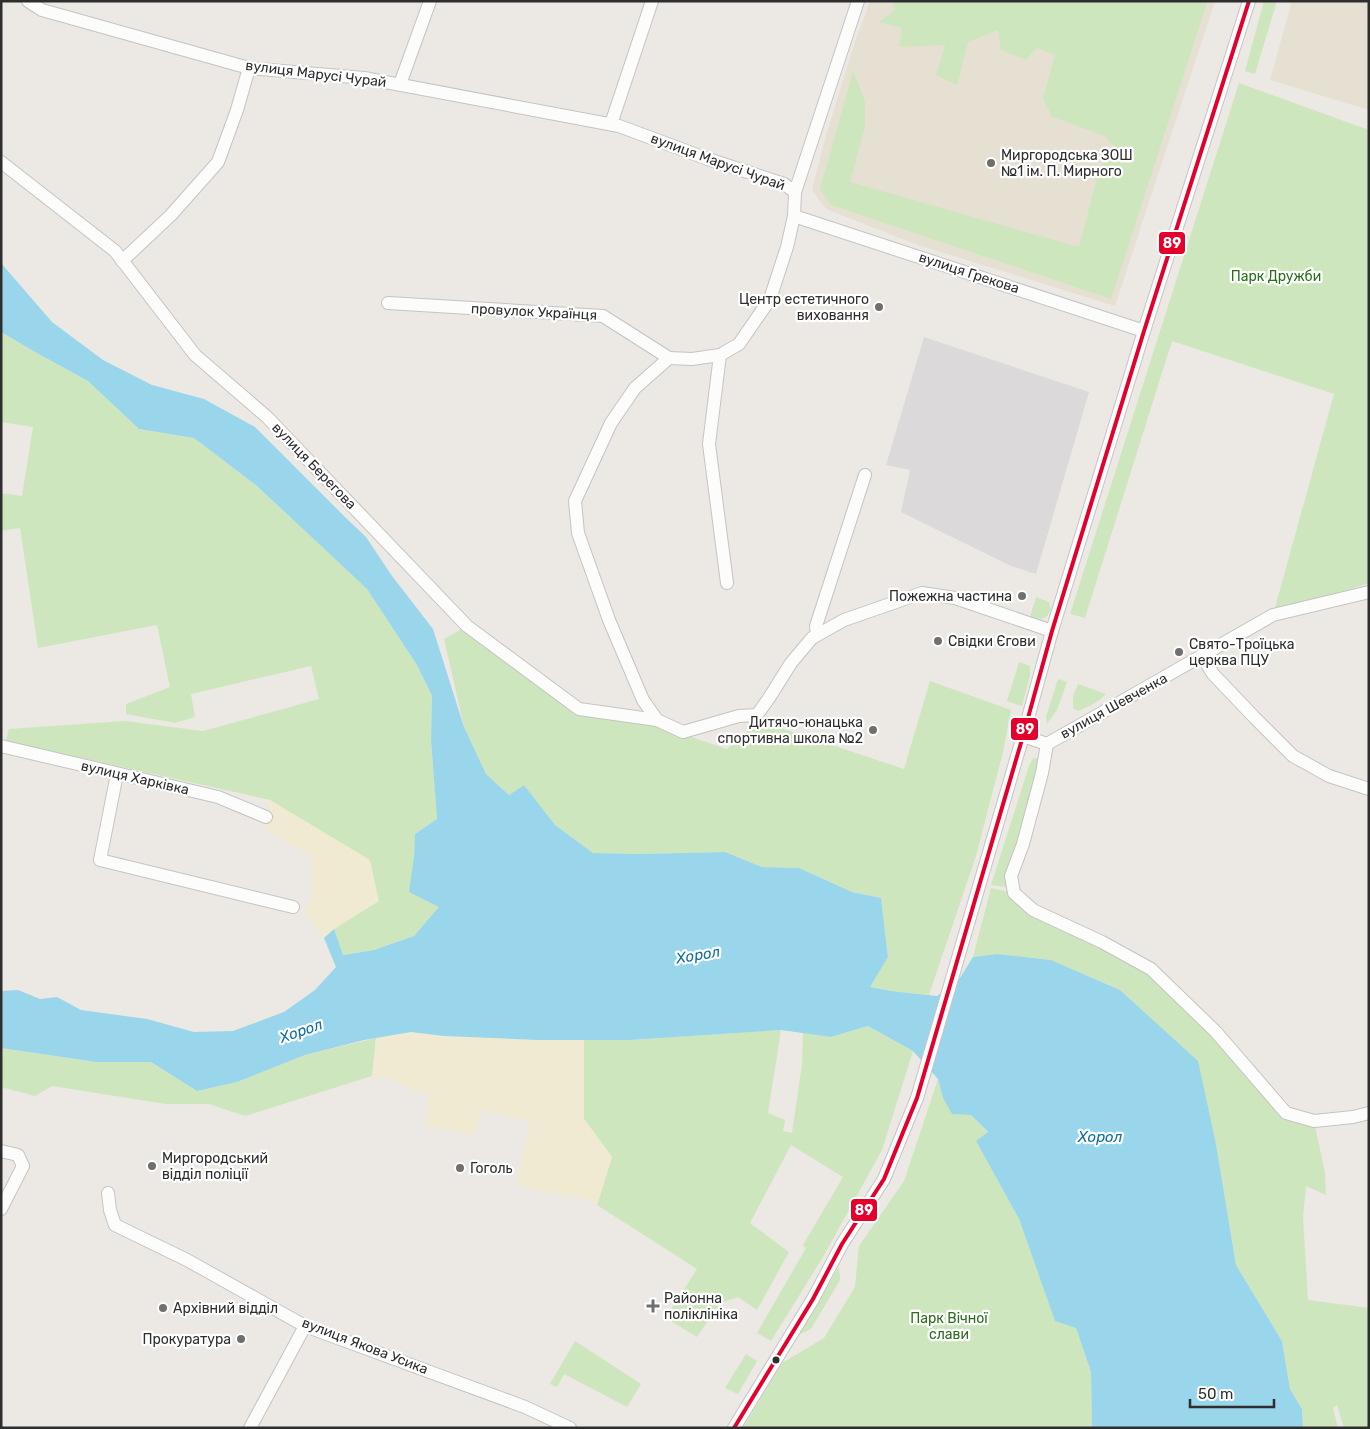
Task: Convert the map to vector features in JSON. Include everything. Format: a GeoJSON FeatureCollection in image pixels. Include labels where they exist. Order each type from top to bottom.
{"type":"FeatureCollection","features":[{"type":"Feature","properties":{"kind":"street","name":"вулиця Марусі Чурай"},"geometry":{"type":"LineString","coordinates":[[28,1],[42,10],[249,68],[364,78],[611,124],[784,184],[795,192]]}},
{"type":"Feature","properties":{"kind":"street"},"geometry":{"type":"LineString","coordinates":[[400,84],[430,1]]}},
{"type":"Feature","properties":{"kind":"street"},"geometry":{"type":"LineString","coordinates":[[611,124],[652,1]]}},
{"type":"Feature","properties":{"kind":"street"},"geometry":{"type":"LineString","coordinates":[[858,1],[795,192],[794,216],[787,247],[770,299],[739,344],[720,355],[692,359],[669,358],[636,388],[611,423],[575,501],[578,533],[609,620],[643,700],[657,720],[683,732],[739,716],[757,715],[770,698],[791,663],[812,638],[844,620],[922,594],[955,598],[1052,631]]}},
{"type":"Feature","properties":{"kind":"street"},"geometry":{"type":"LineString","coordinates":[[734,1428],[813,1299],[842,1244],[884,1179],[917,1098],[1024,736],[1052,631],[1144,331],[1249,1]]}},
{"type":"Feature","properties":{"kind":"street"},"geometry":{"type":"LineString","coordinates":[[122,261],[171,215],[218,162],[238,110],[249,68]]}},
{"type":"Feature","properties":{"kind":"street","name":"вулиця Берегова"},"geometry":{"type":"LineString","coordinates":[[1,162],[115,251],[195,355],[267,417],[467,626],[579,709],[657,720]]}},
{"type":"Feature","properties":{"kind":"street","name":"вулиця Грекова"},"geometry":{"type":"LineString","coordinates":[[794,216],[1144,331]]}},
{"type":"Feature","properties":{"kind":"street","name":"провулок Українця"},"geometry":{"type":"LineString","coordinates":[[388,303],[603,316],[669,358]]}},
{"type":"Feature","properties":{"kind":"street"},"geometry":{"type":"LineString","coordinates":[[720,355],[709,444],[727,583]]}},
{"type":"Feature","properties":{"kind":"street"},"geometry":{"type":"LineString","coordinates":[[816,636],[816,626],[865,475]]}},
{"type":"Feature","properties":{"kind":"street","name":"вулиця Шевченка"},"geometry":{"type":"LineString","coordinates":[[1024,736],[1047,744],[1273,615],[1369,592]]}},
{"type":"Feature","properties":{"kind":"street"},"geometry":{"type":"LineString","coordinates":[[1202,656],[1213,674],[1293,756],[1329,776],[1369,789]]}},
{"type":"Feature","properties":{"kind":"street"},"geometry":{"type":"LineString","coordinates":[[1047,744],[1042,773],[1023,844],[1011,876],[1014,893],[1033,910],[1102,942],[1151,969],[1216,1032],[1286,1113],[1314,1121],[1353,1117],[1369,1113]]}},
{"type":"Feature","properties":{"kind":"street","name":"вулиця Харківка"},"geometry":{"type":"LineString","coordinates":[[1,746],[218,797],[266,817]]}},
{"type":"Feature","properties":{"kind":"street"},"geometry":{"type":"LineString","coordinates":[[117,774],[100,860],[293,907]]}},
{"type":"Feature","properties":{"kind":"street"},"geometry":{"type":"LineString","coordinates":[[1,1151],[18,1155],[23,1166],[1,1209]]}},
{"type":"Feature","properties":{"kind":"street","name":"вулиця Якова Усика"},"geometry":{"type":"LineString","coordinates":[[108,1194],[115,1226],[187,1260],[305,1326],[525,1407],[570,1428]]}},
{"type":"Feature","properties":{"kind":"street"},"geometry":{"type":"LineString","coordinates":[[250,1428],[305,1326]]}},
{"type":"Feature","properties":{"kind":"shaded area","name":"Миргородська ЗОШ №1 ім. П. Мирного"},"geometry":{"type":"Polygon","coordinates":[[[870,1],[1215,1],[1115,306],[915,244],[826,209],[812,190],[826,135],[870,1]]]}},
{"type":"Feature","properties":{"kind":"shaded area"},"geometry":{"type":"Polygon","coordinates":[[[1292,1],[1369,1],[1369,110],[1270,80],[1292,1]]]}},
{"type":"Feature","properties":{"kind":"shaded area"},"geometry":{"type":"Polygon","coordinates":[[[924,337],[1089,392],[1036,574],[1011,566],[901,512],[910,470],[886,465],[924,337]]]}},
{"type":"Feature","properties":{"kind":"green space"},"geometry":{"type":"Polygon","coordinates":[[[893,1],[1202,1],[1207,3],[1111,299],[831,205],[820,190],[853,71],[865,100],[865,127],[850,182],[1079,247],[1100,166],[1117,150],[1105,136],[1052,117],[1043,98],[1055,55],[1037,48],[1026,60],[1001,50],[998,30],[968,42],[957,85],[936,75],[945,45],[899,47],[902,28],[879,22],[895,10],[893,1]]]}},
{"type":"Feature","properties":{"kind":"green space"},"geometry":{"type":"Polygon","coordinates":[[[1264,1],[1277,1],[1255,74],[1245,71],[1264,1]]]}},
{"type":"Feature","properties":{"kind":"green space","name":"Парк Дружби"},"geometry":{"type":"Polygon","coordinates":[[[1239,83],[1369,130],[1369,583],[1273,615],[1334,394],[1172,341],[1085,618],[1070,614],[1239,83]]]}},
{"type":"Feature","properties":{"kind":"green space"},"geometry":{"type":"Polygon","coordinates":[[[1,332],[88,381],[139,429],[194,438],[257,486],[367,589],[417,665],[432,696],[431,740],[437,819],[415,834],[414,857],[440,907],[414,936],[374,950],[342,955],[334,929],[378,901],[270,800],[6,741],[9,729],[125,721],[203,731],[319,699],[311,666],[191,694],[195,717],[175,723],[126,714],[126,704],[170,687],[157,625],[38,648],[20,528],[1,531],[1,493],[22,496],[33,427],[1,422],[1,332]]]}},
{"type":"Feature","properties":{"kind":"green space"},"geometry":{"type":"Polygon","coordinates":[[[1036,597],[1049,602],[1051,610],[1042,619],[1030,617],[1036,597]]]}},
{"type":"Feature","properties":{"kind":"green space"},"geometry":{"type":"Polygon","coordinates":[[[467,626],[579,709],[649,723],[727,749],[760,721],[904,769],[930,681],[1011,710],[1003,752],[976,856],[929,995],[870,987],[888,956],[881,898],[852,892],[799,868],[762,867],[725,852],[593,853],[555,825],[524,786],[509,795],[486,774],[464,727],[444,639],[467,626]]]}},
{"type":"Feature","properties":{"kind":"green space"},"geometry":{"type":"Polygon","coordinates":[[[1019,662],[1030,666],[1030,676],[1022,706],[1007,701],[1019,662]]]}},
{"type":"Feature","properties":{"kind":"green space"},"geometry":{"type":"Polygon","coordinates":[[[1058,679],[1067,682],[1057,710],[1047,724],[1046,717],[1058,679]]]}},
{"type":"Feature","properties":{"kind":"green space"},"geometry":{"type":"Polygon","coordinates":[[[1078,684],[1106,694],[1093,704],[1078,711],[1073,708],[1073,696],[1078,684]]]}},
{"type":"Feature","properties":{"kind":"green space"},"geometry":{"type":"Polygon","coordinates":[[[1033,758],[1039,759],[1036,777],[1006,887],[991,885],[1029,766],[1033,758]]]}},
{"type":"Feature","properties":{"kind":"green space"},"geometry":{"type":"Polygon","coordinates":[[[991,888],[1014,893],[1151,969],[1286,1113],[1314,1121],[1325,1173],[1326,1195],[1306,1186],[1303,1217],[1308,1300],[1369,1308],[1369,1428],[1344,1428],[1337,1405],[1333,1408],[1338,1428],[1303,1428],[1302,1409],[1290,1389],[1282,1341],[1236,1265],[1216,1144],[1197,1061],[1120,990],[1051,960],[997,954],[973,957],[991,888]]]}},
{"type":"Feature","properties":{"kind":"green space"},"geometry":{"type":"Polygon","coordinates":[[[868,1026],[913,1051],[882,1150],[823,1257],[771,1341],[757,1333],[806,1248],[803,1245],[843,1177],[791,1145],[750,1223],[789,1252],[757,1310],[738,1297],[720,1303],[697,1337],[666,1318],[697,1269],[597,1205],[612,1157],[584,1119],[584,1040],[630,1040],[781,1030],[768,1113],[785,1120],[783,1131],[792,1133],[802,1064],[803,1033],[831,1037],[868,1026]]]}},
{"type":"Feature","properties":{"kind":"green space"},"geometry":{"type":"Polygon","coordinates":[[[376,1038],[372,1076],[245,1116],[209,1104],[166,1104],[52,1086],[35,1096],[1,1087],[1,1048],[96,1062],[151,1062],[197,1091],[237,1082],[305,1055],[376,1038]]]}},
{"type":"Feature","properties":{"kind":"green space","name":"Парк Вічної слави"},"geometry":{"type":"Polygon","coordinates":[[[938,1079],[943,1098],[970,1114],[988,1133],[976,1141],[1019,1219],[1055,1320],[1076,1328],[1091,1372],[1092,1428],[743,1428],[782,1363],[824,1338],[855,1287],[859,1246],[904,1181],[938,1079]]]}},
{"type":"Feature","properties":{"kind":"green space"},"geometry":{"type":"Polygon","coordinates":[[[839,1267],[840,1280],[811,1329],[798,1335],[839,1267]]]}},
{"type":"Feature","properties":{"kind":"green space"},"geometry":{"type":"Polygon","coordinates":[[[575,1341],[641,1384],[627,1407],[564,1374],[557,1387],[550,1384],[575,1341]]]}},
{"type":"Feature","properties":{"kind":"green space"},"geometry":{"type":"Polygon","coordinates":[[[746,1354],[757,1361],[738,1394],[725,1388],[746,1354]]]}},
{"type":"Feature","properties":{"kind":"sand"},"geometry":{"type":"Polygon","coordinates":[[[270,800],[370,860],[379,901],[334,929],[324,938],[303,911],[312,900],[312,856],[264,829],[270,800]]]}},
{"type":"Feature","properties":{"kind":"sand"},"geometry":{"type":"Polygon","coordinates":[[[411,1032],[538,1040],[584,1040],[584,1119],[612,1157],[597,1205],[584,1199],[546,1193],[516,1184],[530,1122],[481,1110],[474,1135],[425,1126],[429,1094],[414,1091],[391,1079],[372,1076],[376,1038],[411,1032]]]}},
{"type":"Feature","properties":{"kind":"water","name":"Хорол"},"geometry":{"type":"Polygon","coordinates":[[[1,263],[52,322],[103,360],[152,385],[204,399],[255,427],[366,537],[392,576],[433,629],[464,727],[486,774],[509,795],[524,785],[555,825],[593,853],[725,852],[762,867],[799,868],[852,892],[881,898],[888,957],[870,987],[937,996],[958,981],[973,957],[997,954],[1051,960],[1120,990],[1198,1061],[1216,1144],[1236,1265],[1282,1341],[1290,1389],[1302,1409],[1303,1428],[1092,1428],[1091,1372],[1076,1328],[1055,1321],[1019,1219],[976,1141],[988,1132],[971,1115],[952,1114],[943,1098],[938,1079],[913,1051],[868,1026],[831,1037],[781,1030],[630,1040],[538,1040],[444,1036],[411,1032],[364,1040],[305,1055],[237,1082],[197,1091],[151,1062],[96,1062],[1,1048],[1,991],[18,990],[40,999],[57,997],[81,1010],[147,1019],[194,1032],[233,1031],[284,1012],[315,990],[336,967],[324,938],[334,929],[343,955],[374,950],[414,936],[439,907],[409,892],[415,834],[437,819],[431,740],[432,696],[417,665],[367,589],[257,486],[194,438],[139,429],[88,381],[1,332],[1,263]]]}},
{"type":"Feature","properties":{"kind":"transit line","name":"89"},"geometry":{"type":"LineString","coordinates":[[734,1428],[813,1299],[842,1244],[884,1179],[917,1098],[1052,631],[1144,331],[1249,1]]}},
{"type":"Feature","properties":{"kind":"place","name":"Миргородська ЗОШ №1 ім. П. Мирного"},"geometry":{"type":"Point","coordinates":[991,163]}},
{"type":"Feature","properties":{"kind":"place","name":"Центр естетичного виховання"},"geometry":{"type":"Point","coordinates":[879,307]}},
{"type":"Feature","properties":{"kind":"place","name":"Пожежна частина"},"geometry":{"type":"Point","coordinates":[1022,596]}},
{"type":"Feature","properties":{"kind":"place","name":"Свідки Єгови"},"geometry":{"type":"Point","coordinates":[938,641]}},
{"type":"Feature","properties":{"kind":"place","name":"Свято-Троїцька церква ПЦУ"},"geometry":{"type":"Point","coordinates":[1179,652]}},
{"type":"Feature","properties":{"kind":"place","name":"Дитячо-юнацька спортивна школа №2"},"geometry":{"type":"Point","coordinates":[873,730]}},
{"type":"Feature","properties":{"kind":"place","name":"Миргородський відділ поліції"},"geometry":{"type":"Point","coordinates":[152,1166]}},
{"type":"Feature","properties":{"kind":"place","name":"Гоголь"},"geometry":{"type":"Point","coordinates":[460,1168]}},
{"type":"Feature","properties":{"kind":"place","name":"Районна поліклініка"},"geometry":{"type":"Point","coordinates":[653,1306]}},
{"type":"Feature","properties":{"kind":"place","name":"Архівний відділ"},"geometry":{"type":"Point","coordinates":[163,1308]}},
{"type":"Feature","properties":{"kind":"place","name":"Прокуратура"},"geometry":{"type":"Point","coordinates":[241,1339]}}]}
